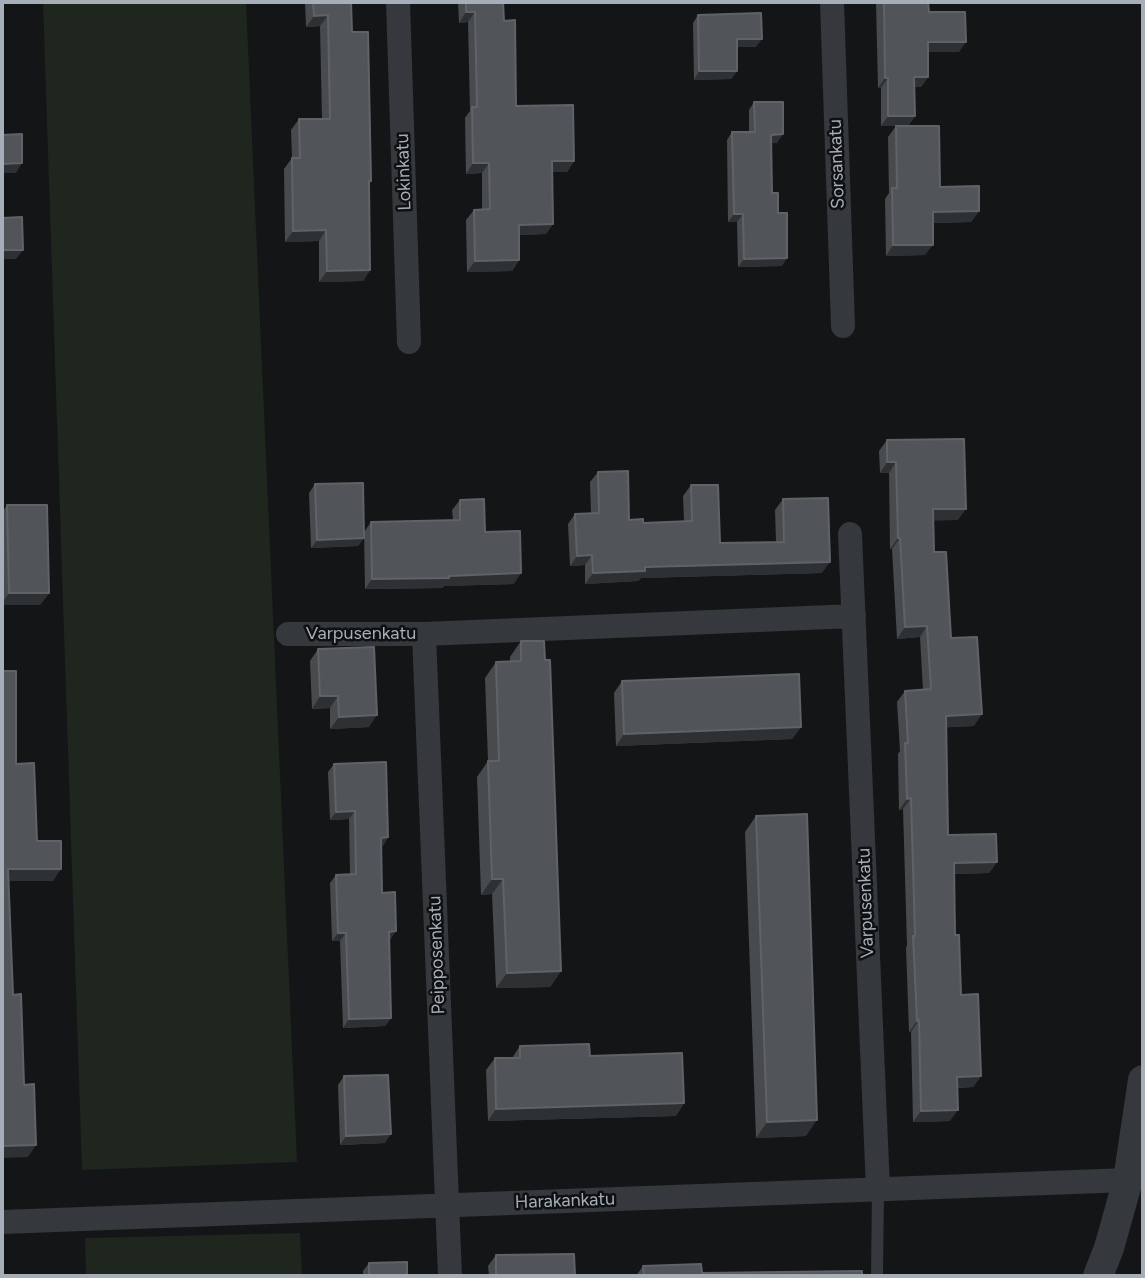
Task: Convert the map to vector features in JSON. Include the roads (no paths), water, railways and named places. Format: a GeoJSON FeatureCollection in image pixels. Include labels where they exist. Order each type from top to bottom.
{"type":"FeatureCollection","features":[{"type":"Feature","properties":{"kind":"street","name":"Lokinkatu"},"geometry":{"type":"LineString","coordinates":[[398,2],[409,342]]}},
{"type":"Feature","properties":{"kind":"street","name":"Sorsankatu"},"geometry":{"type":"LineString","coordinates":[[832,2],[843,326]]}},
{"type":"Feature","properties":{"kind":"street","name":"Varpusenkatu"},"geometry":{"type":"LineString","coordinates":[[850,534],[878,1189]]}},
{"type":"Feature","properties":{"kind":"street","name":"Varpusenkatu"},"geometry":{"type":"LineString","coordinates":[[288,634],[424,634],[854,616]]}},
{"type":"Feature","properties":{"kind":"street","name":"Peipposenkatu"},"geometry":{"type":"LineString","coordinates":[[424,634],[450,1276]]}},
{"type":"Feature","properties":{"kind":"street"},"geometry":{"type":"LineString","coordinates":[[1098,1276],[1109,1248],[1128,1180],[1143,1080]]}},
{"type":"Feature","properties":{"kind":"street","name":"Harakankatu"},"geometry":{"type":"LineString","coordinates":[[2,1222],[1128,1180]]}},
{"type":"Feature","properties":{"kind":"lane"},"geometry":{"type":"LineString","coordinates":[[877,1276],[878,1189]]}}]}
